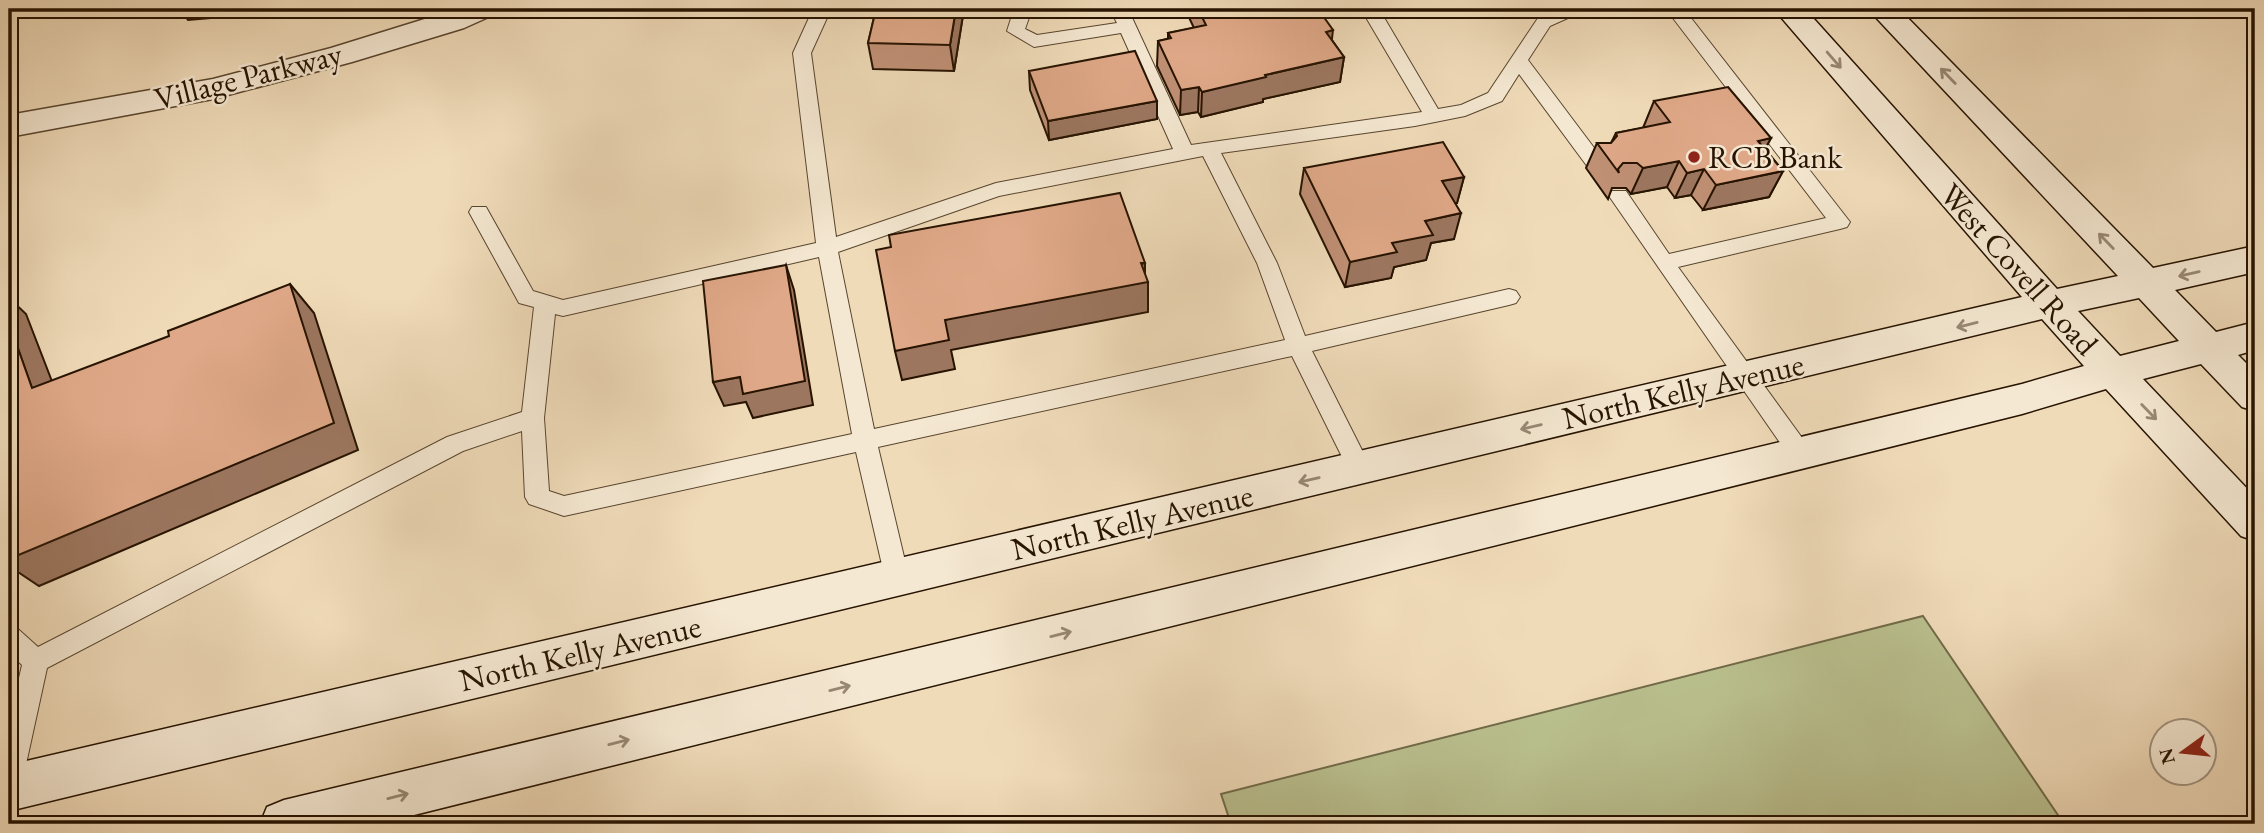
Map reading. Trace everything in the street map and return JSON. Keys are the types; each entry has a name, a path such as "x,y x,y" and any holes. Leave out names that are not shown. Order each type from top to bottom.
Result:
{"street":[{"name":"Village Parkway","path":"9,126 213,89 454,21 483,9"},
{"name":"West Covell Road","path":"1789,9 2111,373 2255,524"},
{"path":"1883,9 2255,396"},
{"name":"North Kelly Avenue","path":"9,788 2049,304 2255,259"},
{"path":"284,824 2022,399 2255,336"}],"lane":[{"path":"822,9 802,53 827,248 865,440 897,578"},
{"path":"1023,9 1016,31 1034,41 1127,27"},
{"path":"1119,9 1185,153"},
{"path":"1370,9 1433,116"},
{"path":"479,212 526,297 563,308 827,248 996,190 1209,148 1465,110 1495,97 1544,22 1573,9"},
{"path":"1664,263 1840,222 1675,9"},
{"path":"1519,61 1594,161"},
{"path":"1209,148 1267,263 1297,346 1359,468"},
{"path":"1619,196 1743,377 1800,453"},
{"path":"545,302 533,418 537,497 564,506 1509,297"},
{"path":"9,778 36,661 455,444 533,418"},
{"path":"9,638 36,661"}],"green space":[{"path":"1923,616 2064,824 1231,824 1221,794"}],"building":[{"path":"876,9 956,9 950,45 868,43"},
{"path":"1198,9 1318,9 1333,30 1326,32 1344,57 1202,92 1199,87 1181,90 1158,41 1171,38 1168,33 1206,25"},
{"path":"1135,51 1157,101 1048,121 1029,71"},
{"path":"1728,87 1771,138 1758,141 1783,171 1716,185 1704,169 1687,173 1679,161 1643,168 1637,163 1623,163 1618,169 1619,173 1597,143 1611,143 1617,136 1616,133 1670,122 1654,101"},
{"path":"1443,142 1464,177 1442,181 1461,213 1425,221 1433,235 1392,243 1397,252 1350,262 1304,168"},
{"path":"1120,193 1145,263 1141,263 1148,282 945,320 949,340 895,351 876,250 891,247 889,235"},
{"path":"786,265 805,381 743,394 740,377 713,382 703,281"},
{"path":"290,284 334,423 9,559 9,323 32,388 169,336 168,331"}],"place":[{"name":"RCB Bank","path":"1694,157"}]}
